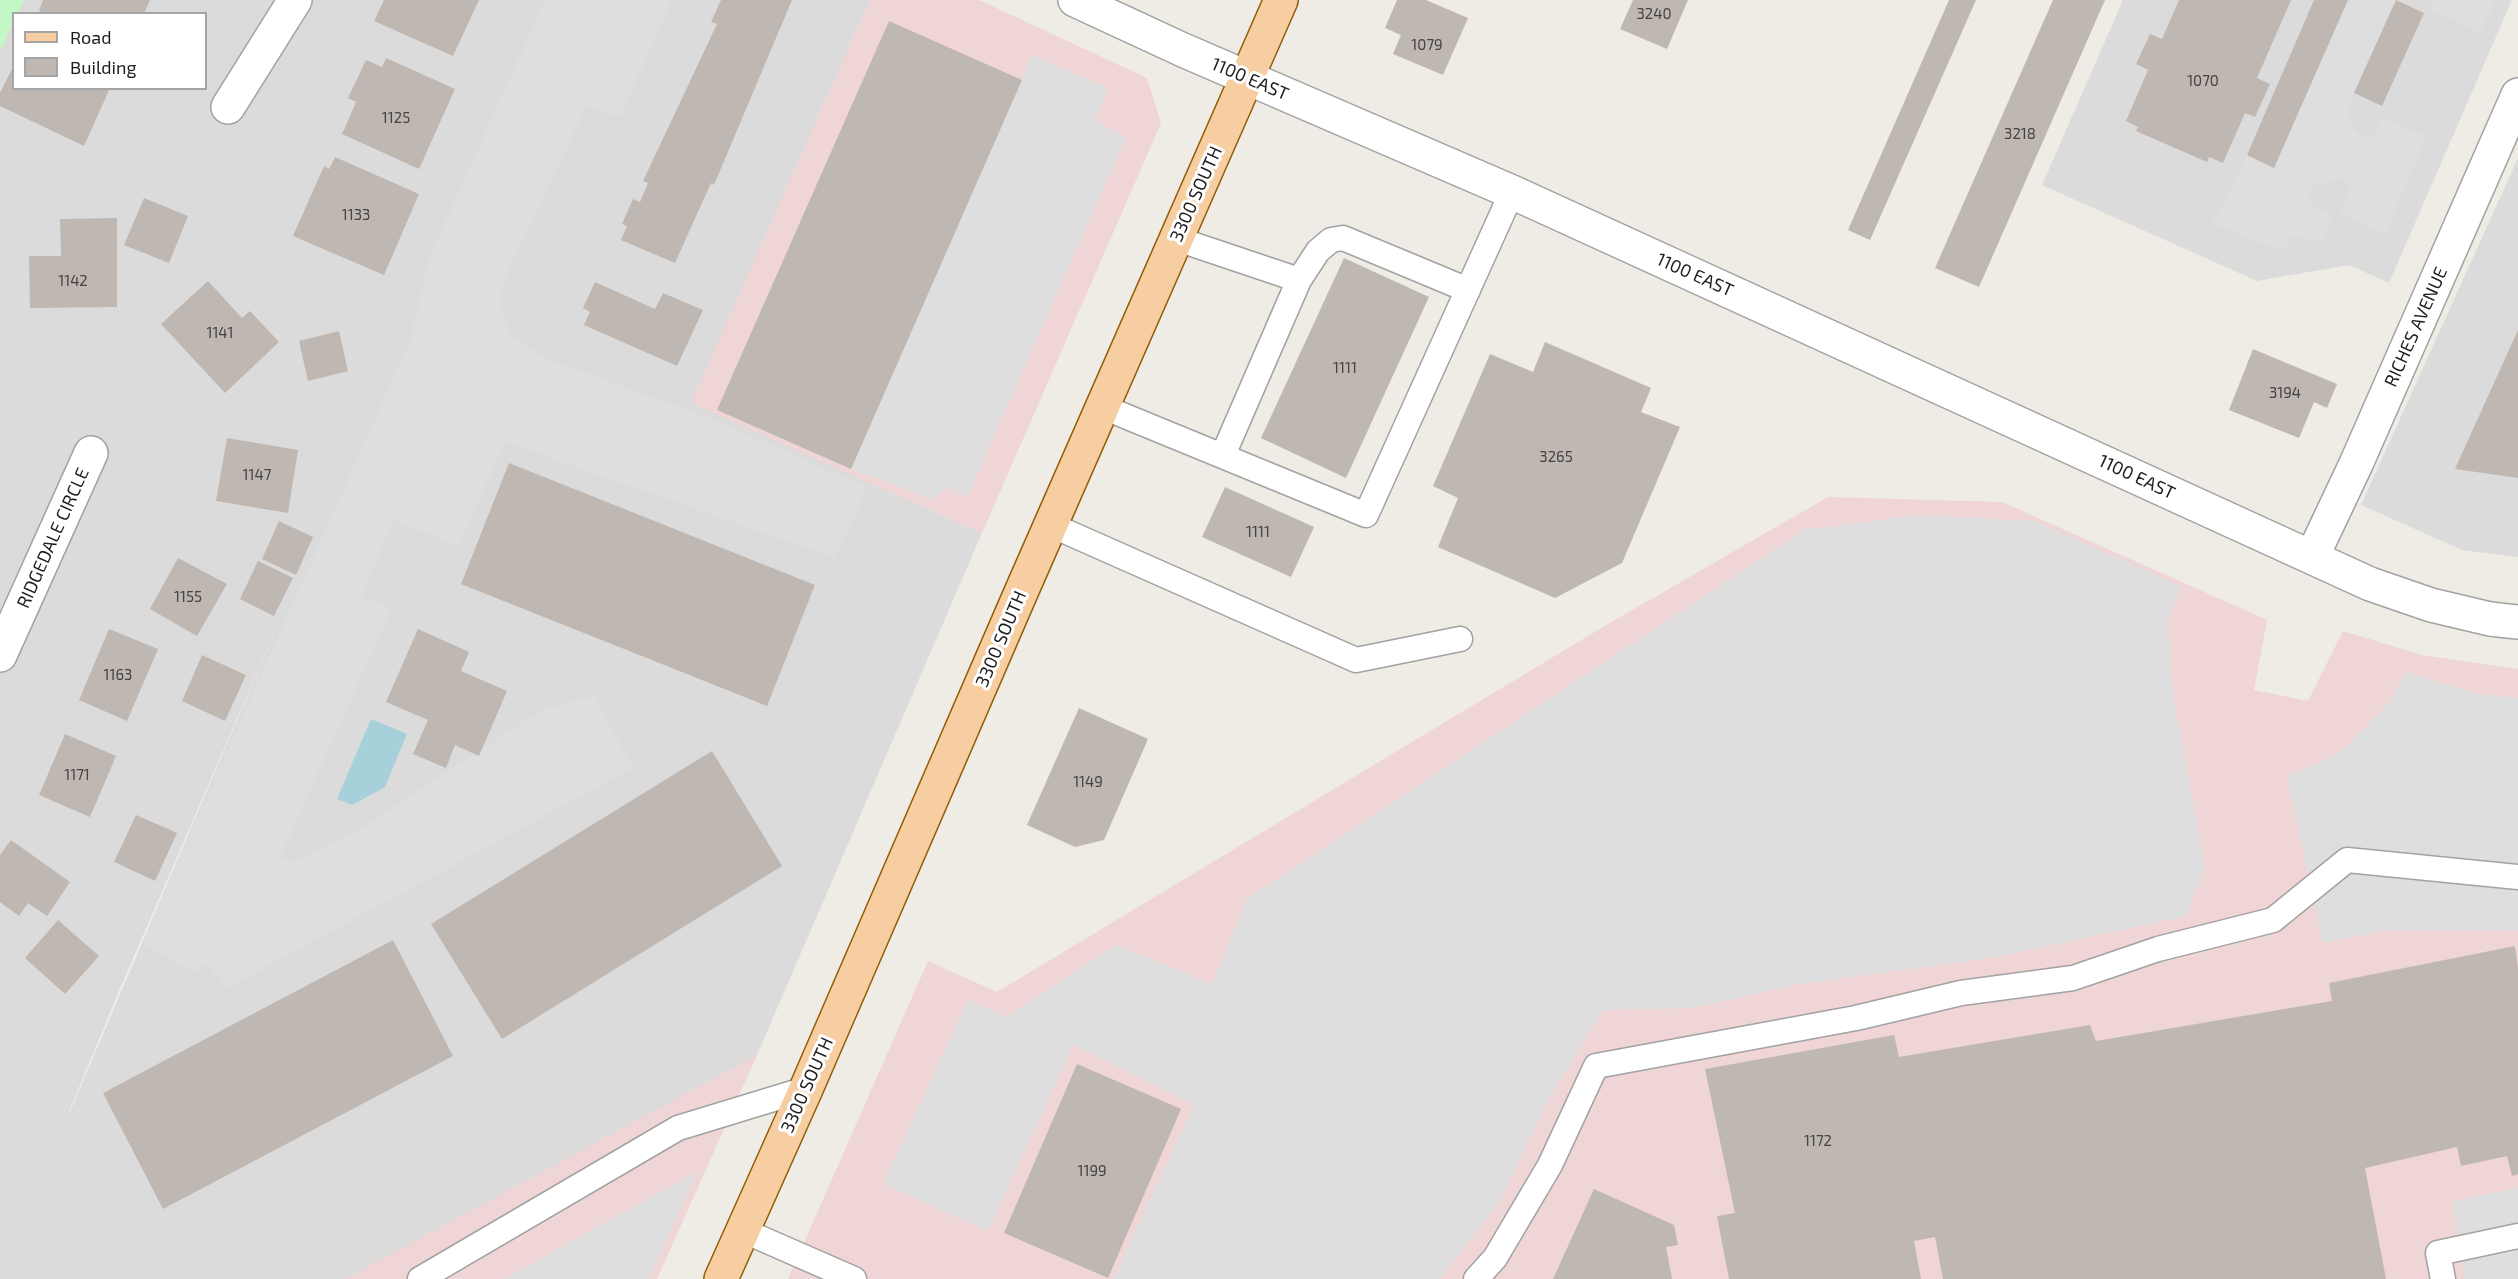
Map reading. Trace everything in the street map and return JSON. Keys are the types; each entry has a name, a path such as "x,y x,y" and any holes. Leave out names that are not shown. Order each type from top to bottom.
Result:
{"main road":[{"name":"3300 SOUTH","path":"721,1279 1281,0"}],"street":[{"path":"228,107 295,0"},
{"name":"1100 EAST","path":"1074,0 1512,192 2370,585 2431,605 2490,619 2518,622"},
{"name":"RICHES AVENUE","path":"2312,557 2356,464 2518,94"},
{"name":"RIDGEDALE CIRCLE","path":"0,655 91,453"}],"lane":[{"path":"1103,407 1366,515 1512,192"},
{"path":"1177,238 1299,280"},
{"path":"1223,455 1299,280 1318,251 1331,240 1343,238 1468,290"},
{"path":"1051,525 1356,660 1460,639"},
{"path":"1476,1279 1494,1258 1550,1165 1596,1066 1833,1022 1961,993 2073,978 2158,949 2273,920 2347,860 2518,877"},
{"path":"420,1279 678,1128 806,1089"},
{"path":"742,1230 854,1279"},
{"path":"2443,1279 2438,1253 2518,1236"}],"shaded area":[{"path":"0,0 870,0 692,403 982,533 757,1055 351,1279 0,1279","holes":["289,599 69,1114 121,986"]},
{"path":"545,0 672,0 620,117 587,105 504,280 500,304 512,336 543,357 712,419 868,487 835,558 505,442 459,546 394,520 361,597 392,608 280,858 295,861 360,829 543,709 595,696 633,768 227,988 206,963 195,973 142,943 412,335 428,260"},
{"path":"870,0 979,0 1147,78 1161,123 982,533 691,403"},
{"path":"2123,0 2512,0 2389,283 2349,265 2257,281 2042,185"},
{"path":"2314,0 2396,0 2424,13 2382,106 2354,94 2347,113 2355,132 2367,139 2373,138 2382,116 2426,137 2385,235 2340,214 2350,189 2348,183 2338,178 2315,186 2309,196 2309,203 2333,215 2322,243 2292,234 2283,252 2212,224 2247,155"},
{"path":"2435,0 2496,0 2480,33 2431,10"},
{"path":"1032,55 1108,88 1095,121 1126,137 967,497 950,488 942,491 936,500 851,469"},
{"path":"2518,158 2518,557 2462,550 2361,505"},
{"path":"1828,497 2002,502 2267,620 2254,690 2308,701 2343,631 2422,655 2518,669 2518,1279 788,1279 928,961 997,992 1603,627"},
{"path":"1918,515 2034,521 2181,586 2168,622 2173,696 2205,867 2186,916 1996,957 1794,985 1693,1008 1603,1010 1547,1102 1500,1201 1440,1279 1113,1279 1194,1105 1073,1045 988,1231 883,1184 968,1000 1006,1017 1116,945 1212,984 1247,899 1804,530"},
{"path":"2406,672 2478,694 2518,698 2518,931 2388,930 2323,943 2287,777 2341,752 2389,703"},
{"path":"757,1055 657,1279 345,1279"},
{"path":"698,1171 648,1279 504,1279"},
{"path":"2518,1188 2518,1279 2465,1279 2452,1201"}],"green space":[{"path":"0,0 24,0 18,12 12,12 12,24 0,52"}],"water":[{"path":"371,719 407,734 385,787 352,805 337,799"}],"building":[{"path":"43,0 150,0 145,12 39,11"},
{"path":"384,0 479,0 453,56 374,21"},
{"path":"721,0 792,0 714,185 711,183 675,263 621,240 627,226 622,224 633,199 640,202 648,183 643,181 717,24 711,22"},
{"path":"1397,0 1426,0 1468,18 1443,75 1393,54 1401,35 1385,28"},
{"path":"1633,0 1688,0 1667,49 1620,29"},
{"path":"1949,0 1976,0 1870,240 1848,230"},
{"path":"2053,0 2105,0 1979,287 1935,268"},
{"path":"2179,0 2291,0 2257,78 2270,84 2255,117 2245,113 2223,163 2209,157 2207,162 2136,131 2138,127 2126,121 2148,70 2136,64 2150,34 2162,39"},
{"path":"2314,0 2348,0 2274,168 2247,155"},
{"path":"2396,0 2424,13 2382,106 2354,93"},
{"path":"889,21 1022,80 851,469 717,410"},
{"path":"386,58 455,89 419,169 342,134 356,102 348,98 366,60 382,67"},
{"path":"12,69 12,90 109,90 84,146 0,106 0,93"},
{"path":"335,157 419,194 384,275 293,236 324,166 329,169"},
{"path":"144,198 188,216 169,263 124,245"},
{"path":"117,218 117,307 30,308 29,256 61,256 60,219"},
{"path":"1344,258 1429,297 1346,478 1261,438"},
{"path":"208,281 242,318 250,311 279,342 225,393 161,324"},
{"path":"595,282 655,309 663,293 703,310 677,366 584,325 590,312 583,308"},
{"path":"2518,330 2518,478 2455,469"},
{"path":"339,331 348,371 308,381 299,341"},
{"path":"1545,342 1651,388 1641,412 1680,427 1622,563 1555,598 1438,547 1458,498 1433,486 1490,354 1533,372"},
{"path":"2253,349 2337,384 2327,408 2314,402 2299,438 2229,410"},
{"path":"227,438 298,450 288,513 216,501"},
{"path":"509,463 815,585 767,706 461,584"},
{"path":"1225,487 1314,527 1291,577 1202,537"},
{"path":"279,521 313,537 296,575 262,559"},
{"path":"178,558 227,584 197,636 150,609"},
{"path":"258,561 293,578 274,616 240,599"},
{"path":"109,629 158,649 127,721 79,700"},
{"path":"418,629 469,652 461,671 507,691 479,756 455,745 446,768 413,754 428,720 386,702"},
{"path":"202,655 246,675 225,721 182,701"},
{"path":"1079,708 1148,739 1104,840 1075,847 1027,825"},
{"path":"65,734 116,756 90,817 39,795"},
{"path":"712,751 782,866 502,1039 431,924"},
{"path":"136,815 177,833 155,881 114,862"},
{"path":"11,840 70,882 47,916 28,903 19,916 0,902 0,855"},
{"path":"58,920 99,956 65,994 25,958"},
{"path":"393,940 453,1056 163,1209 103,1093"},
{"path":"2515,946 2518,968 2518,1174 2512,1176 2507,1156 2461,1166 2457,1147 2365,1168 2386,1279 1943,1279 1935,1237 1914,1241 1921,1279 1729,1279 1717,1216 1735,1213 1705,1069 1894,1035 1899,1057 2090,1025 2096,1041 2332,1001 2329,983"},
{"path":"1077,1064 1181,1109 1108,1278 1004,1233"},
{"path":"1594,1189 1674,1225 1678,1245 1666,1247 1672,1279 1553,1279"}]}
